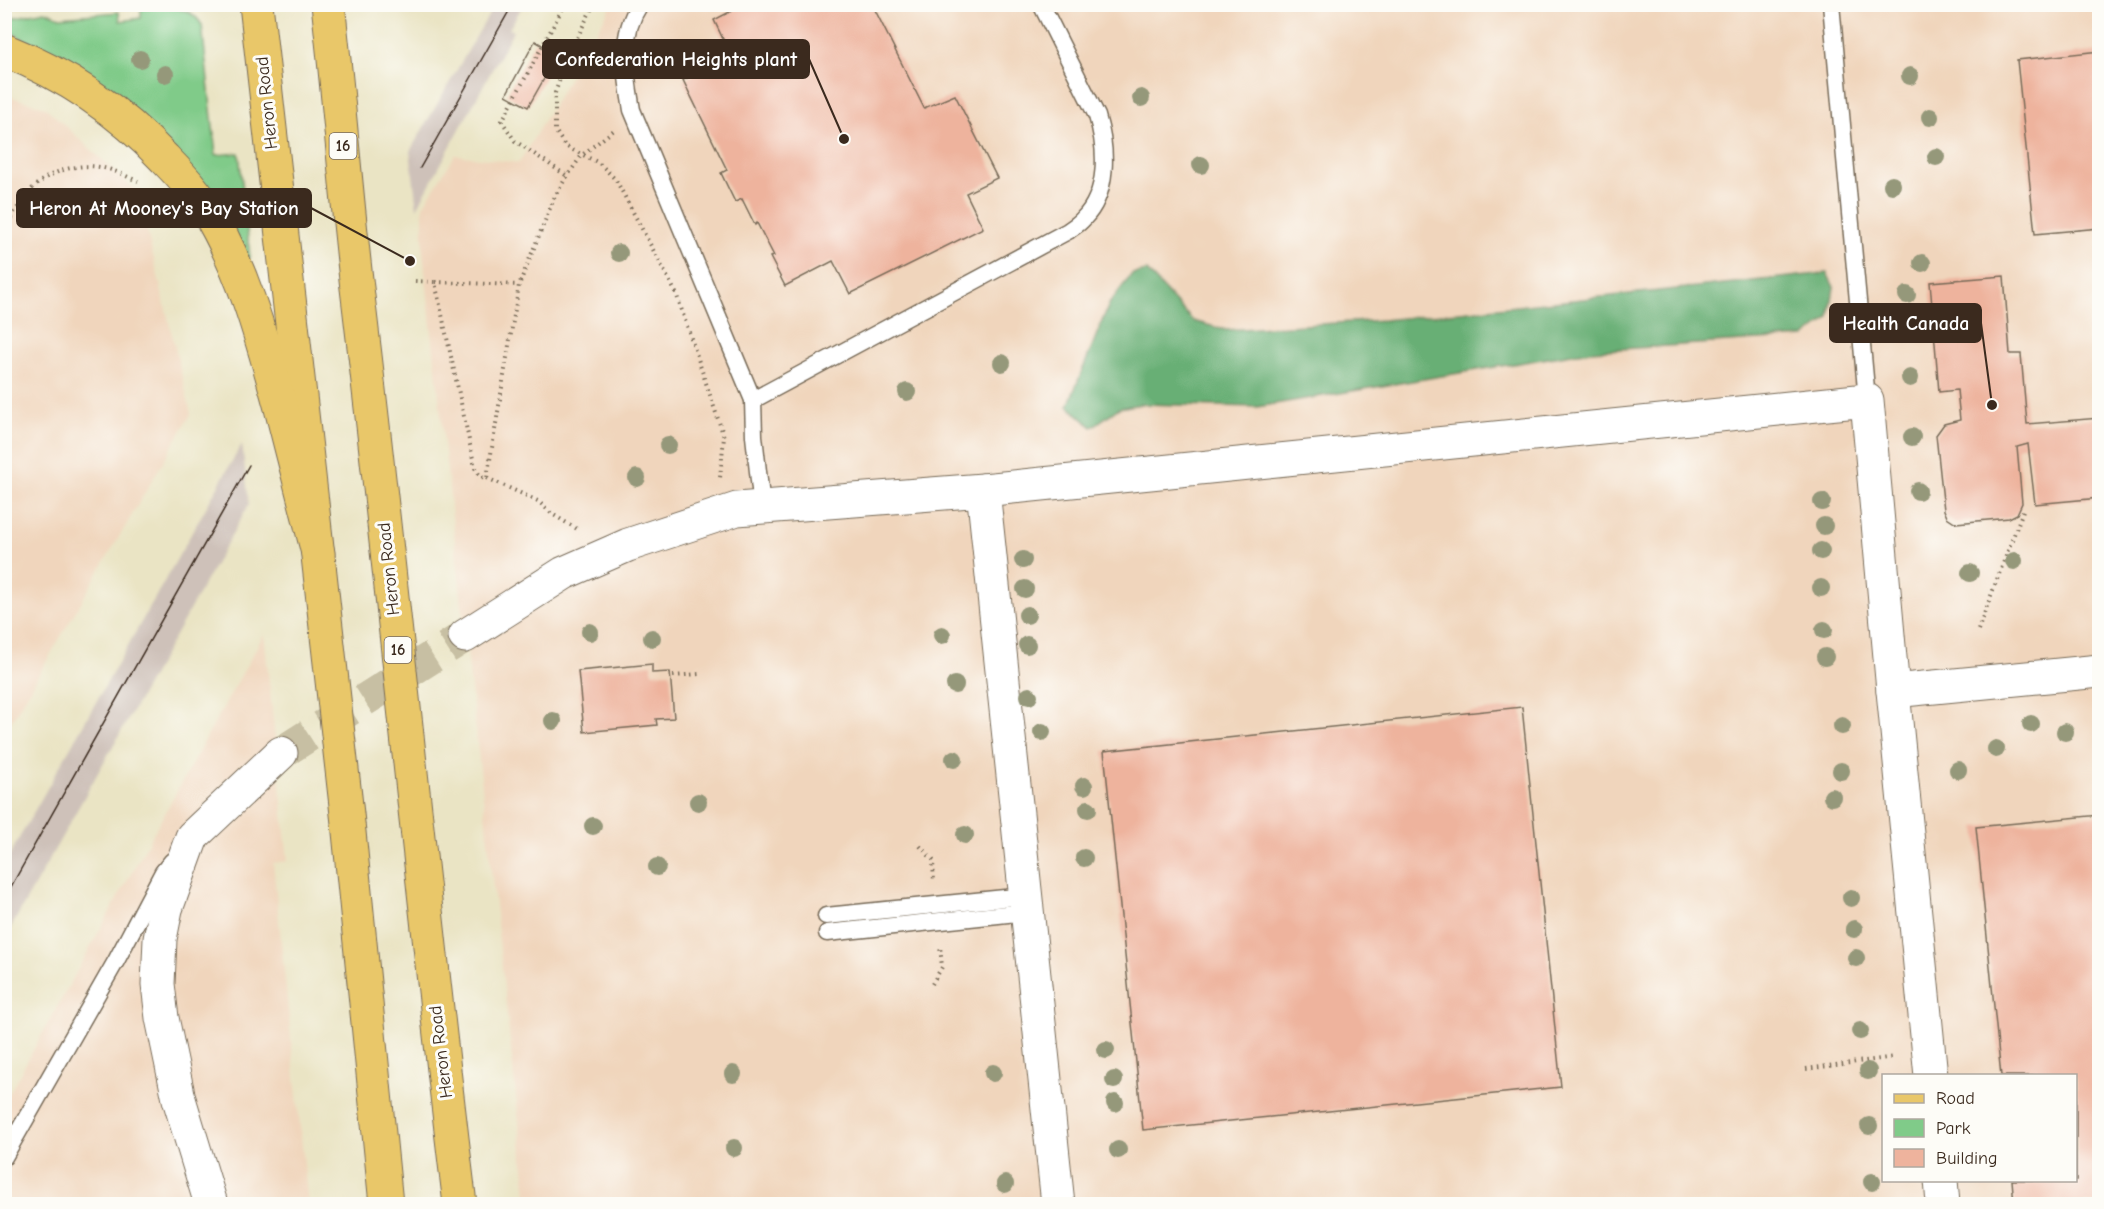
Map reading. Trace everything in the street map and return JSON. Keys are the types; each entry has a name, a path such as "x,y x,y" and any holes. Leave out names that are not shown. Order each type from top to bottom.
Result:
{"main road":[{"name":"Heron Road","path":"256,4 350,832 386,1204"},
{"name":"Heron Road","path":"328,4 357,288 409,740 436,1013 460,1204"},
{"path":"4,50 60,76 92,95 123,118 180,175 205,207 236,265 261,335 318,553"}],"street":[{"path":"465,636 564,573 628,545 737,509 983,490 1867,400 1931,1074"},
{"path":"983,490 1058,1204"},
{"path":"1893,691 2100,671"},
{"path":"211,1204 179,1099 162,1018 158,984 159,939 166,909 192,837 281,753"},
{"path":"1941,1182 1943,1204"}],"lane":[{"path":"640,4 631,18 624,65 634,115 753,400 753,436 762,507"},
{"path":"1831,4 1867,400"},
{"path":"753,400 1068,231 1084,219 1098,197 1103,166 1103,136 1097,116 1043,5"},
{"path":"4,1156 116,961 163,872 192,837"},
{"path":"826,916 1025,904"},
{"path":"827,933 1025,904"}],"path":[{"path":"565,4 502,121 515,141 567,176"},
{"path":"594,4 568,56 555,93 555,130 565,146 606,168 616,180 676,293 724,436 720,479"},
{"path":"487,478 519,285 555,196 582,154 634,115"},
{"path":"4,228 32,189 49,176 66,168 86,166 104,168 143,183"},
{"path":"415,281 519,285"},
{"path":"435,282 475,468 481,477 538,501 552,514 580,530"},
{"path":"1978,630 2024,508"},
{"path":"673,676 699,674"},
{"path":"1806,1069 1901,1057"}],"shaded area":[{"path":"495,4 523,5 509,29 513,31 417,208 410,151"},
{"path":"612,5 2099,5 2099,1204 528,1204 423,252 423,206 455,155 519,163"},
{"path":"5,95 45,107 138,193 191,414 5,732"},
{"path":"242,444 249,504 5,938 5,863"},
{"path":"264,634 288,861 273,863 308,1204 5,1204 5,1101"}],"green space":[{"path":"171,7 189,12 202,25 216,155 239,153 250,258 245,259 61,60 5,29 8,19 45,11 60,17 119,12 120,21 141,18 141,8"},
{"path":"1147,271 1193,321 1226,330 1384,320 1827,273 1834,287 1829,318 1805,337 1590,351 1257,407 1141,404 1119,408 1092,427 1068,406 1109,304 1132,274"}],"building":[{"path":"745,4 872,4 924,108 955,95 997,178 966,193 983,228 850,294 833,261 785,286 770,257 774,256 757,223 755,225 742,199 735,202 721,173 727,170 683,80 731,56 714,20"},
{"path":"535,41 558,54 528,107 506,95"},
{"path":"2100,51 2100,70 2097,70 2100,95 2100,228 2035,234 2017,60"},
{"path":"2004,276 2010,354 2021,354 2027,424 2100,418 2100,498 2035,504 2028,444 2017,447 2022,503 2017,514 2009,518 1956,523 1947,517 1944,510 1936,435 1944,424 1960,420 1957,390 1939,392 1930,282"},
{"path":"652,664 652,673 670,672 674,718 656,719 657,725 584,732 578,671"},
{"path":"1522,707 1561,1087 1143,1130 1104,751"},
{"path":"2100,815 2100,1204 2014,1204 2012,1182 2077,1182 2077,1074 2001,1074 1976,827"}],"tunnel":[{"path":"281,753 465,636"}],"tram line":[{"path":"420,168 513,4"},
{"path":"4,899 249,465"}],"place":[{"name":"Confederation Heights plant","path":"844,139"},
{"name":"Heron At Mooney's Bay Station","path":"410,261"},
{"name":"Health Canada","path":"1992,405"}]}
